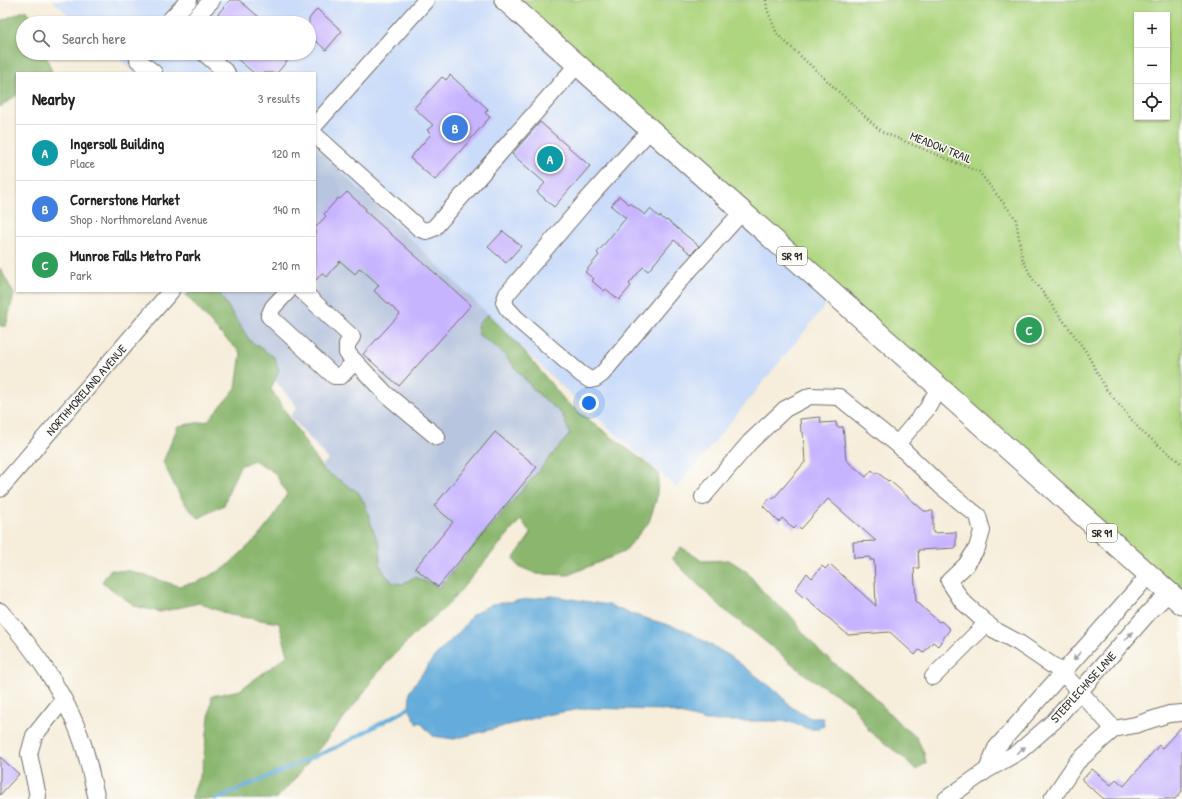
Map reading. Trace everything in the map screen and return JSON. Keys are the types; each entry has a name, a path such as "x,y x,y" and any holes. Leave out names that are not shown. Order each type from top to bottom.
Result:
{"main road":[{"name":"SR 91","path":"505,0 1175,598"}],"street":[{"path":"174,16 189,0"},
{"path":"197,16 212,0"},
{"path":"316,124 426,0"},
{"path":"138,60 153,72"},
{"path":"212,60 226,72"},
{"path":"316,136 420,228 426,231 434,228 578,64"},
{"path":"650,130 591,195 507,294 504,302 516,318 582,374 590,380 596,379 602,374 675,286 742,212"},
{"name":"NORTHMORELAND AVENUE","path":"0,489 170,292"},
{"path":"287,292 273,307 269,316 334,376 341,376 355,361"},
{"path":"303,292 352,337 346,344 347,352 355,361 387,395 437,437"},
{"path":"897,444 927,408 946,393"},
{"path":"703,497 750,442 785,409 810,396 839,397 897,444 942,487 978,516 982,531 977,548 966,566 949,581 962,601 993,629 1019,643 1062,672 1114,729"},
{"name":"STEEPLECHASE LANE","path":"987,770 996,748 1149,575"},
{"name":"STEEPLECHASE LANE","path":"946,799 987,770 1020,751 1054,721 1150,611 1175,598"},
{"path":"0,611 28,644 48,673 63,700 86,753 97,799"},
{"path":"933,677 987,623"},
{"path":"38,798 29,754 34,736 63,700"},
{"path":"1052,799 1078,762 1114,729 1135,725 1169,714 1182,713"}],"path":[{"name":"MEADOW TRAIL","path":"766,0 767,9 777,34 882,132 979,172 1016,219 1022,258 1032,278 1085,350 1106,389 1140,431 1182,464"}],"shaded area":[{"path":"52,0 505,0 835,294 677,488 559,384 316,147 316,72 135,72 121,60 316,60 316,16 70,16"},
{"path":"316,147 488,314 482,320 580,418 570,434 439,588 411,604 360,560 313,476 328,459 290,416 297,407 202,292 316,292"}],"green space":[{"path":"505,0 1182,0 1182,604"},
{"path":"26,10 29,16 16,16 16,60 48,60 52,72 16,72 16,96 0,107 0,21"},
{"path":"0,268 14,294 6,326 0,326"},
{"path":"189,292 219,292 250,341 274,357 279,370 271,389 323,470 358,492 366,506 373,530 380,545 380,565 385,574 393,583 403,584 414,577 439,587 570,434 562,414 535,391 501,351 479,335 477,325 488,314 517,343 567,403 659,474 656,501 649,522 624,552 568,575 537,574 518,566 514,558 531,534 521,519 448,605 418,631 389,660 294,780 276,799 191,799 202,769 212,696 240,690 288,655 279,623 230,615 199,603 160,612 135,606 102,582 110,570 131,571 178,586 198,582 225,568 258,537 274,517 287,494 275,473 254,460 240,466 224,505 199,518 182,500 174,485 163,462 178,426 208,421 236,388 241,353 219,332 186,295"},
{"path":"681,547 702,561 729,560 746,571 765,594 793,618 820,652 863,686 902,726 916,736 924,753 926,763 916,770 904,758 870,732 852,704 807,676 728,613 672,558"}],"water":[{"path":"552,596 609,605 628,613 685,630 730,656 780,694 790,706 799,712 811,718 823,718 824,726 816,729 809,729 787,721 707,721 664,710 587,708 551,714 454,739 433,736 420,722 417,724 409,708 410,691 434,657 463,628 472,615 492,604"}],"building":[{"path":"230,0 239,0 258,16 216,16"},
{"path":"317,9 342,31 326,50 316,41 316,16 311,16"},
{"path":"238,60 288,60 278,72 253,72"},
{"path":"450,75 488,109 485,113 490,117 435,180 410,158 431,134 427,130 433,125 414,108 442,77 446,80"},
{"path":"540,122 590,166 554,207 537,192 545,183 512,154"},
{"path":"347,192 366,209 365,211 471,305 399,386 363,354 400,314 374,291 379,285 360,268 355,274 340,261 327,277 322,273 316,280 316,227 326,216 324,214 338,198 340,199"},
{"path":"619,196 645,215 650,209 659,217 660,216 666,221 667,220 699,246 691,254 674,240 648,271 643,267 629,284 631,286 619,300 606,289 604,291 592,281 594,279 585,272 599,255 597,253 626,218 611,206"},
{"path":"503,231 521,246 506,263 488,247"},
{"path":"820,417 821,423 836,422 837,427 843,427 846,460 866,477 872,470 876,474 877,472 888,481 889,480 924,511 933,511 933,533 956,532 956,548 918,550 919,568 914,568 916,601 939,622 941,621 950,629 938,646 933,642 923,653 919,650 915,655 890,632 848,635 795,590 807,573 812,578 822,566 825,569 830,564 876,606 874,560 870,560 870,557 854,558 853,542 876,541 828,499 801,529 797,525 794,529 782,518 779,522 763,506 771,497 773,499 805,462 803,432 801,432 800,419"},
{"path":"495,432 537,467 438,587 415,568 453,522 434,506"},
{"path":"1182,726 1182,791 1175,799 1104,799 1082,780 1092,769 1111,785 1116,779 1124,786 1159,745 1162,748"},
{"path":"0,757 19,774 0,795"}],"waterway":[{"path":"216,799 339,746 409,708"}],"place":[{"name":"Cornerstone Market","path":"455,128"},
{"name":"Ingersoll Building","path":"550,159"},
{"name":"Munroe Falls Metro Park","path":"1029,330"}]}
